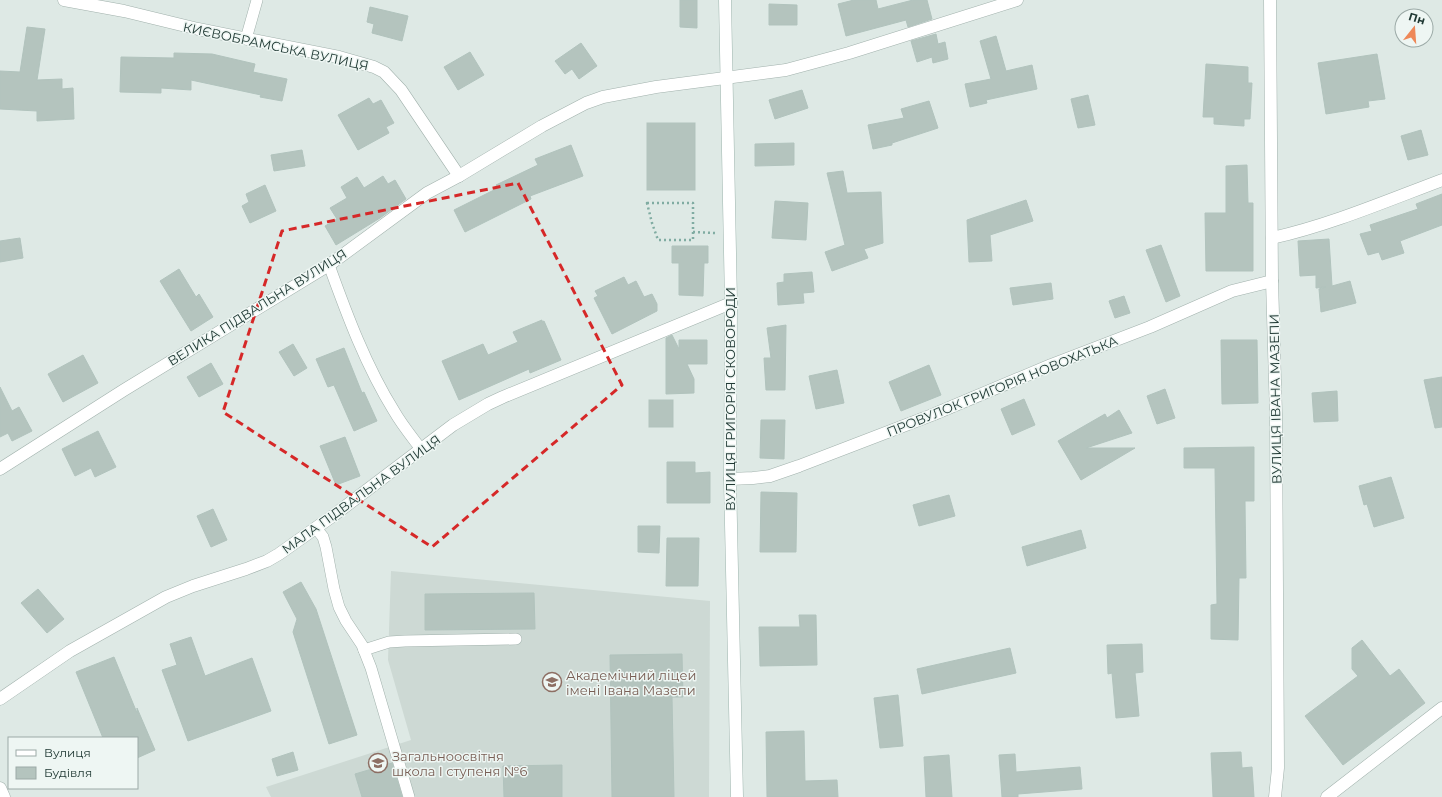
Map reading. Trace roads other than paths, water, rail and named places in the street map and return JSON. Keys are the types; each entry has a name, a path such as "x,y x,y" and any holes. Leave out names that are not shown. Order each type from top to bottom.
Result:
{"street":[{"name":"КИЄВОБРАМСЬКА ВУЛИЦЯ","path":"64,0 124,11 246,39 339,57 384,72 402,90 459,176"},
{"name":"ВУЛИЦЯ ГРИГОРІЯ СКОВОРОДИ","path":"725,0 731,303 730,479 737,797"},
{"name":"ВЕЛИКА ПІДВАЛЬНА ВУЛИЦЯ","path":"0,469 124,390 329,265 428,193 542,126 586,103 602,97 656,86 786,70 1017,0"},
{"name":"ВУЛИЦЯ ІВАНА МАЗЕПИ","path":"1270,0 1272,281 1276,438 1278,768 1275,797"},
{"path":"1272,238 1326,224 1442,180"},
{"name":"ПРОВУЛОК ГРИГОРІЯ НОВОХАТЬКА","path":"730,479 770,476 799,466 1150,327 1232,291 1272,281"},
{"name":"МАЛА ПІДВАЛЬНА ВУЛИЦЯ","path":"0,699 70,651 166,597 193,586 267,561 316,528 453,425 488,404 731,303"},
{"path":"1327,797 1442,708"},
{"path":"0,788 4,797"}],"lane":[{"path":"246,39 257,0"},
{"path":"329,265 358,340 382,391 404,426 421,449"},
{"path":"316,528 323,537 326,547 339,607 364,650 371,668 409,797"},
{"path":"364,650 389,642 405,640 516,639"}],"place":[{"name":"Академічний ліцей імені Івана Мазепи","path":"552,682"},
{"name":"Загальноосвітня школа І ступеня №6","path":"378,763"}]}
